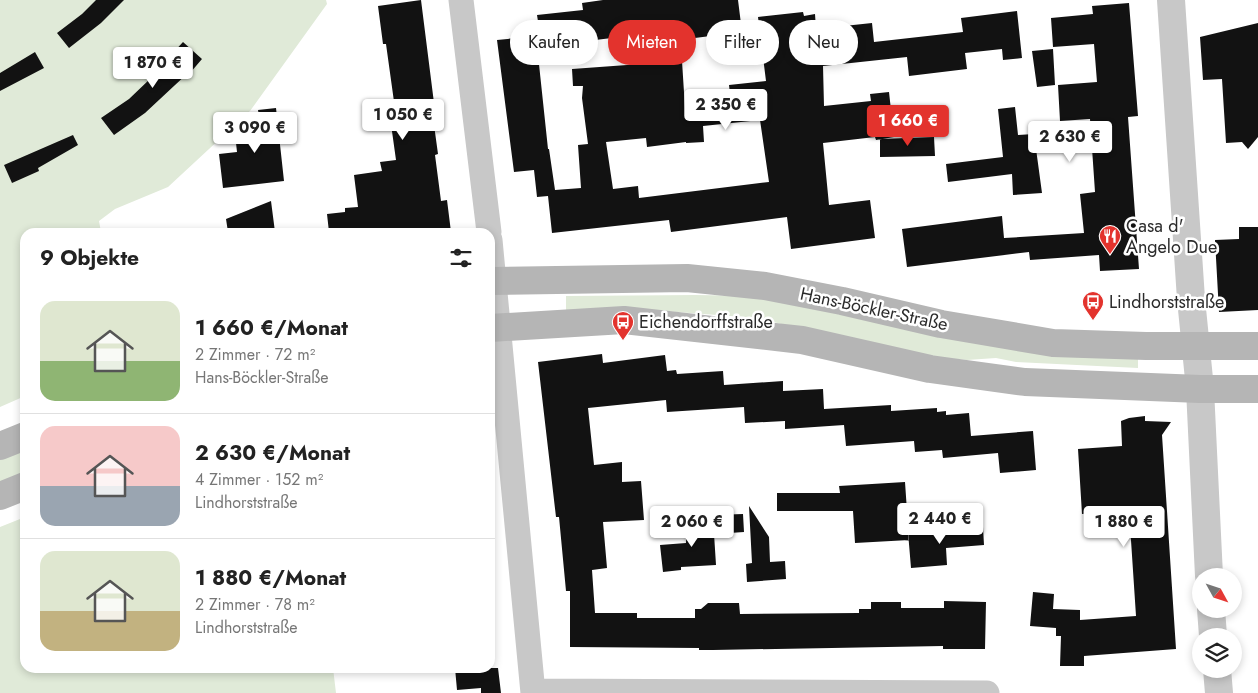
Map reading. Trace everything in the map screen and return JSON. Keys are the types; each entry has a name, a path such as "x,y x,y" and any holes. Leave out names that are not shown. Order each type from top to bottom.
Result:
{"main road":[{"name":"Hans-Böckler-Straße","path":"495,281 687,278 765,286 842,301 941,324 1053,343 1258,346"},
{"path":"495,327 624,320 802,340 930,369 1016,381 1200,389 1258,389"},
{"path":"0,446 20,438"},
{"path":"0,496 20,488"}],"street":[{"path":"461,0 489,228"},
{"path":"1171,0 1195,346 1200,389 1209,568"},
{"path":"495,336 533,692 987,693"},
{"path":"1218,678 1219,693"}],"green space":[{"path":"0,0 326,0 327,4 250,111 168,187 115,209 99,221 100,228 20,228 20,398 0,407"},
{"path":"566,296 758,296 1138,353 1138,368 1016,362 996,358 967,360 944,358 810,331 757,318 650,310 566,311"},
{"path":"20,448 20,477 0,485 0,456"},
{"path":"20,519 20,673 334,673 336,693 0,693 0,527"}],"building":[{"path":"96,0 124,0 101,23 69,48 57,33 82,14"},
{"path":"421,0 434,103 431,103 438,154 435,155 441,201 447,200 450,228 329,228 327,214 345,212 345,208 358,207 354,175 382,171 380,162 396,160 390,117 396,116 386,44 383,44 378,6"},
{"path":"603,0 738,0 740,20 706,20 706,37 696,38 696,20 608,20 608,38 598,40 598,20 538,20 537,15 583,10 582,3"},
{"path":"1129,3 1138,116 1128,117 1139,269 1100,271 1099,255 1030,260 1029,252 907,267 902,229 1002,216 1004,238 1084,233 1080,194 1095,192 1090,119 1060,121 1058,85 1097,82 1094,44 1053,47 1051,18 1093,14 1092,6"},
{"path":"1017,11 1022,58 1003,60 1002,49 965,53 967,69 909,76 907,57 858,62 858,24 872,23 874,42 963,32 961,18"},
{"path":"803,12 804,16 815,14 815,20 789,20 789,65 832,65 823,66 824,106 871,101 870,94 889,92 894,137 876,140 875,137 823,143 829,205 870,200 875,238 791,249 787,217 671,232 669,220 552,233 548,196 537,197 534,170 514,172 497,40 510,39 510,65 539,65 548,149 555,190 581,188 578,145 588,144 582,98 583,86 573,86 572,69 627,65 682,65 685,108 731,103 729,85 766,81 764,65 779,65 779,20 758,20 758,17","holes":["760,120 769,182 639,198 638,186 613,189 606,142 646,138 647,147 686,142 704,142 703,126"]},
{"path":"1258,23 1258,137 1248,149 1242,142 1226,143 1222,79 1203,80 1200,37"},
{"path":"183,42 202,59 190,73 145,113 114,135 101,118 129,99 173,57 171,55"},
{"path":"1053,49 1055,85 1037,87 1032,51"},
{"path":"35,52 44,68 0,91 0,73"},
{"path":"1015,107 1018,135 1034,134 1042,193 1013,195 1012,174 948,182 946,164 1003,157 998,109"},
{"path":"276,108 284,181 223,188 219,154 237,152 235,134 244,132 243,125 251,124 250,117 259,116 258,110"},
{"path":"73,135 78,145 38,168 39,171 12,183 4,165"},
{"path":"934,137 935,156 880,157 880,139"},
{"path":"271,201 274,228 227,228 226,219"},
{"path":"1239,227 1258,227 1258,310 1219,312 1215,240 1239,239"},
{"path":"602,354 603,363 665,355 667,371 676,370 677,374 723,371 724,385 783,381 783,391 823,389 824,409 891,405 891,411 937,408 937,412 946,411 946,415 969,413 971,436 1033,431 1036,470 1000,473 998,453 943,458 942,450 915,452 914,441 846,446 844,425 785,429 785,421 745,423 744,407 667,412 666,400 588,408 594,465 622,462 622,482 641,481 644,520 603,522 607,568 592,570 595,613 637,613 637,618 695,618 695,609 701,609 708,603 739,603 740,614 859,613 859,609 871,609 871,602 901,602 901,608 944,608 944,601 986,602 985,649 943,649 943,646 713,650 699,650 699,648 570,647 570,591 566,591 559,517 556,517 538,362"},
{"path":"1145,416 1145,421 1171,422 1162,435 1176,649 1084,656 1084,666 1060,666 1061,636 1056,636 1056,628 1030,626 1033,592 1054,594 1053,609 1080,610 1080,620 1136,616 1129,510 1082,514 1078,449 1122,446 1121,421"},
{"path":"905,482 909,540 855,543 853,511 777,511 777,493 840,493 839,486"},
{"path":"749,506 769,537 770,562 785,561 786,579 747,582 746,564 752,563"},
{"path":"743,514 744,532 715,534 714,515"},
{"path":"713,518 716,565 681,567 681,570 663,572 660,545 686,543 687,520"},
{"path":"983,527 984,545 946,548 947,565 911,568 908,532"},
{"path":"495,668 498,668 501,693 481,693 481,688 457,690 455,673 495,673"}],"place":[{"name":"Casa d' Angelo Due","path":"1110,255"},
{"name":"Lindhorststraße","path":"1093,321"},
{"name":"Eichendorffstraße","path":"623,341"}]}
